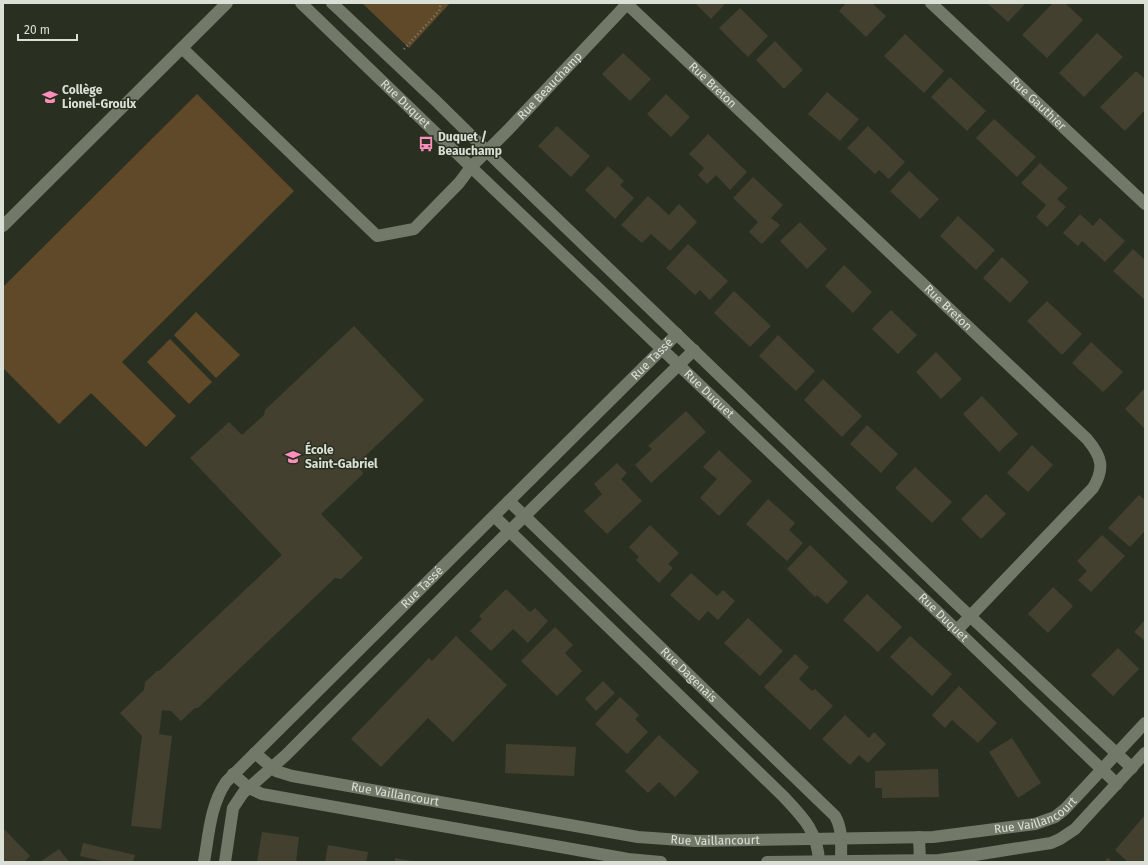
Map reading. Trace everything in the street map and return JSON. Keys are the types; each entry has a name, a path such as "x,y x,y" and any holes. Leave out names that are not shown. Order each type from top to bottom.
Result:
{"street":[{"path":"3,226 227,3"},
{"name":"Rue Duquet","path":"301,3 1117,784"},
{"name":"Rue Duquet","path":"332,3 436,101 487,152 970,616 1132,768"},
{"name":"Rue Beauchamp","path":"182,48 377,236 414,229 460,183 471,167 628,3"},
{"name":"Rue Breton","path":"628,3 1082,434 1098,454 1100,459 1100,473 1093,488 957,630"},
{"name":"Rue Gauthier","path":"931,3 1145,204"},
{"name":"Rue Tassé","path":"204,862 212,811 224,786 233,774 677,334"},
{"name":"Rue Tassé","path":"225,862 233,808 249,788 272,768 524,516 694,350"},
{"name":"Rue Dagenais","path":"509,501 830,811 839,823 842,839 841,862"},
{"name":"Rue Dagenais","path":"494,516 784,797 804,819 815,839 818,846 819,862"},
{"name":"Rue Vaillancourt","path":"255,753 276,771 292,776 638,837 695,841 919,837 953,835 1045,822 1055,817 1065,809 1145,723"},
{"name":"Rue Vaillancourt","path":"767,862 920,861 968,856 1040,845 1060,839 1075,829 1145,753"},
{"name":"Rue Vaillancourt","path":"233,774 255,792 270,796 628,859 661,862"},
{"path":"919,837 920,861"}],"path":[{"path":"404,49 439,11 441,3"}],"shaded area":[{"path":"362,3 450,3 409,48"},
{"path":"197,94 294,191 122,362 176,416 146,447 91,393 59,424 3,368 3,287"},
{"path":"196,312 240,355 216,378 174,335"},
{"path":"170,339 212,382 189,404 147,362"}],"building":[{"path":"695,3 726,3 711,19"},
{"path":"846,3 872,3 886,16 866,37 839,11"},
{"path":"987,3 1026,3 1008,22"},
{"path":"1053,3 1065,3 1083,20 1047,58 1022,35"},
{"path":"740,8 768,36 748,57 719,28"},
{"path":"1097,33 1123,57 1084,97 1059,73"},
{"path":"905,34 944,71 924,93 884,56"},
{"path":"775,41 803,70 784,89 756,60"},
{"path":"623,53 651,79 630,101 602,74"},
{"path":"1136,71 1145,79 1145,110 1125,131 1100,107"},
{"path":"950,77 986,111 967,131 931,97"},
{"path":"827,92 859,119 840,141 808,114"},
{"path":"666,94 690,117 671,137 647,114"},
{"path":"994,119 1036,157 1017,177 976,138"},
{"path":"557,126 590,156 571,177 538,146"},
{"path":"868,126 905,162 889,179 879,170 875,174 847,148"},
{"path":"708,134 747,172 730,190 716,175 707,184 698,175 704,168 689,154"},
{"path":"1040,163 1068,188 1057,199 1066,207 1047,227 1036,217 1046,205 1021,183"},
{"path":"608,166 624,181 620,185 634,198 615,219 585,190"},
{"path":"909,171 939,199 920,219 890,191"},
{"path":"753,177 783,205 771,218 780,225 762,244 749,232 758,222 733,198"},
{"path":"648,196 669,215 679,204 697,222 670,251 651,234 642,243 621,225"},
{"path":"1080,214 1093,226 1100,218 1125,241 1105,262 1082,241 1078,246 1063,233"},
{"path":"958,216 995,250 976,270 940,236"},
{"path":"800,222 827,249 807,269 780,241"},
{"path":"688,244 728,281 710,300 700,290 695,295 666,268"},
{"path":"1133,249 1145,260 1145,300 1113,271"},
{"path":"1002,257 1029,282 1010,303 983,278"},
{"path":"844,265 872,292 853,313 825,286"},
{"path":"734,291 771,326 750,347 714,313"},
{"path":"1047,301 1082,334 1062,355 1027,321"},
{"path":"891,310 917,335 898,354 872,329"},
{"path":"354,326 424,400 356,465 363,472 363,474 321,514 363,558 341,579 335,578 198,708 195,708 181,721 171,711 162,710 159,734 172,736 161,829 131,826 142,736 120,713 144,690 145,682 157,671 159,671 282,555 190,458 229,422 242,435 264,415 265,410"},
{"path":"778,335 815,371 796,391 759,356"},
{"path":"1091,342 1123,372 1103,392 1072,363"},
{"path":"936,352 962,379 941,399 916,372"},
{"path":"823,379 862,416 842,437 804,400"},
{"path":"1145,388 1145,429 1125,409"},
{"path":"982,396 1018,434 999,452 963,414"},
{"path":"686,411 706,432 651,483 635,465 652,449 648,446"},
{"path":"867,425 898,454 881,473 850,444"},
{"path":"1032,445 1053,465 1028,492 1007,473"},
{"path":"719,450 752,481 719,516 700,498 717,479 703,467"},
{"path":"617,463 627,473 621,479 642,501 607,534 584,511 602,494 594,484"},
{"path":"915,467 952,502 932,523 895,488"},
{"path":"986,494 1006,514 981,539 961,519"},
{"path":"1139,495 1145,500 1145,531 1130,547 1108,528"},
{"path":"768,499 795,523 789,530 803,543 787,561 746,524"},
{"path":"650,525 679,553 668,564 673,568 659,583 636,560 639,557 629,547"},
{"path":"1102,535 1125,556 1091,592 1078,580 1087,571 1077,561"},
{"path":"810,545 848,582 827,604 817,595 815,597 787,569"},
{"path":"691,573 717,596 723,590 735,601 718,620 708,611 699,621 670,595"},
{"path":"1053,587 1073,606 1048,633 1028,614"},
{"path":"506,589 530,612 535,608 548,621 528,643 513,629 491,651 470,631 482,619 479,616"},
{"path":"867,594 902,627 878,652 843,620"},
{"path":"748,618 783,651 760,676 724,643"},
{"path":"1145,620 1145,641 1134,632"},
{"path":"555,627 573,645 565,653 582,671 557,696 521,661"},
{"path":"456,636 507,685 453,742 428,718 381,767 351,739 429,658 432,661"},
{"path":"910,636 952,674 932,696 890,657"},
{"path":"1118,648 1139,669 1113,696 1091,675"},
{"path":"795,654 809,667 799,679 812,691 815,689 833,706 810,730 764,687"},
{"path":"603,681 615,693 596,711 585,699"},
{"path":"959,686 997,723 978,743 952,720 945,728 932,715"},
{"path":"620,697 639,715 635,719 648,732 627,754 595,724"},
{"path":"845,715 869,738 874,732 886,744 868,763 859,755 850,765 822,739"},
{"path":"659,735 699,772 675,797 659,782 648,793 625,771"},
{"path":"1012,738 1041,783 1018,798 989,752"},
{"path":"506,744 576,747 574,776 505,773"},
{"path":"938,769 939,797 882,798 882,788 875,788 875,771"},
{"path":"1145,815 1145,862 1128,862 1115,850"},
{"path":"3,828 30,856 24,862 3,862"},
{"path":"262,832 299,837 296,862 257,862"},
{"path":"83,843 135,855 133,862 107,862 80,856"},
{"path":"328,845 368,852 366,862 325,862"},
{"path":"59,849 69,862 40,862"},
{"path":"395,858 411,861 411,862 395,862"},
{"path":"1108,858 1112,862 1104,862"}],"place":[{"name":"Collège Lionel-Groulx","path":"50,97"},
{"name":"Duquet / Beauchamp","path":"426,144"},
{"name":"École Saint-Gabriel","path":"293,457"}]}
